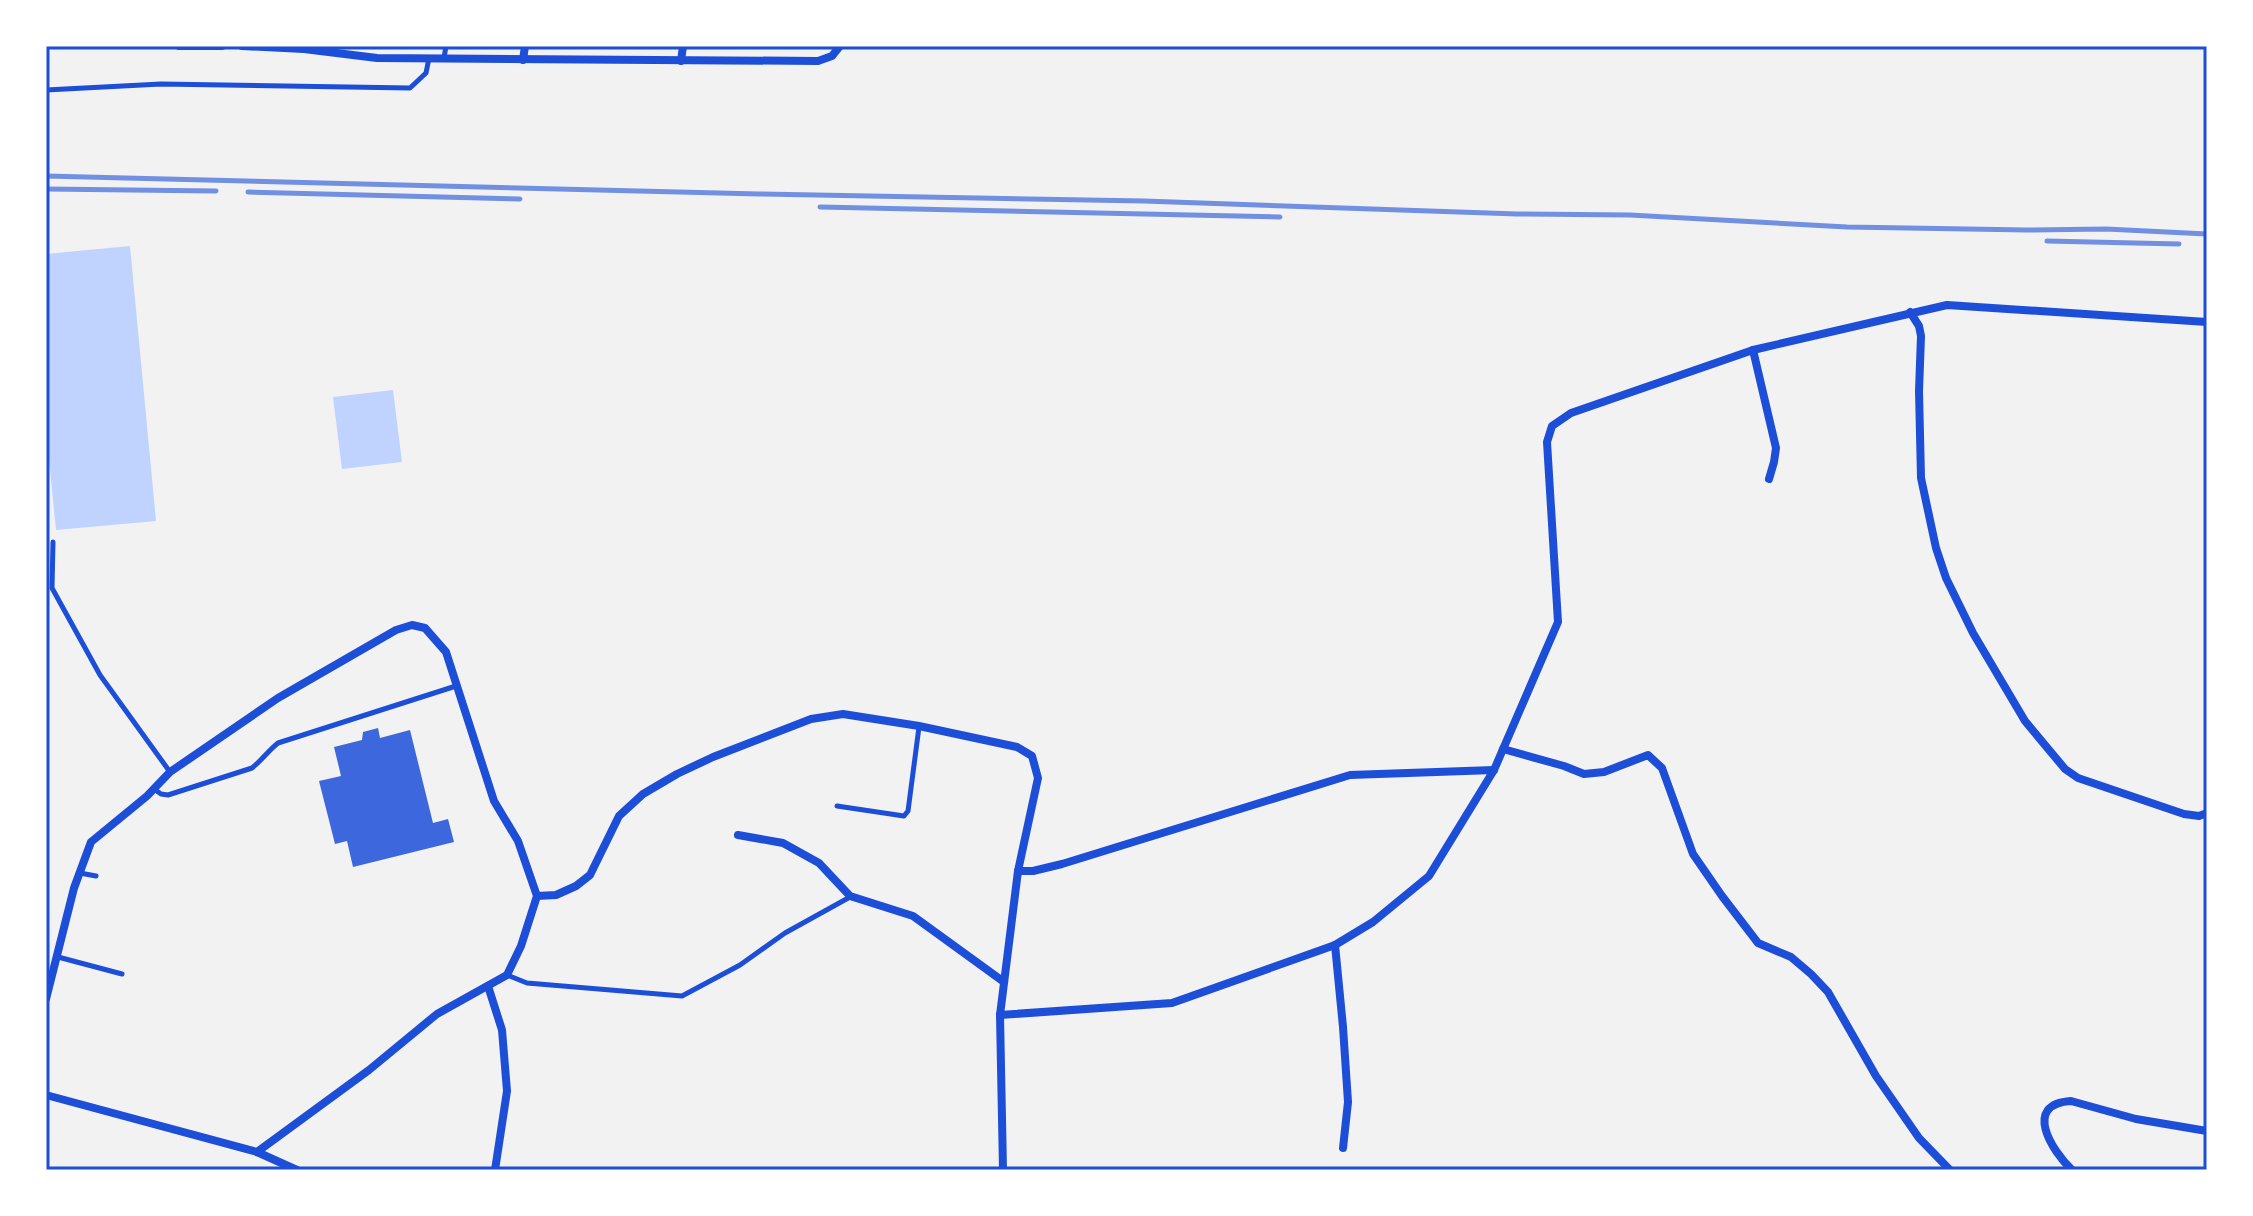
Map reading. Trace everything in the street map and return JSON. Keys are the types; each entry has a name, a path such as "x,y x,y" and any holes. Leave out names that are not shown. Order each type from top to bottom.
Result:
{"street":[{"path":"179,46 222,46"},
{"path":"242,46 304,48 377,58 681,61 818,61 832,56 840,46"},
{"path":"377,58 379,46"},
{"path":"523,60 525,46"},
{"path":"681,61 683,46"},
{"path":"1000,1015 1172,1003 1335,945 1373,922 1429,876 1494,770 1558,622 1547,442 1552,426 1571,413 1753,350 1947,305 2207,322"},
{"path":"1910,312 1921,336 1921,478 1936,548 1954,595 2009,697 2065,769 2078,778 2184,814 2199,816 2207,813"},
{"path":"1753,350 1776,448 1769,479"},
{"path":"46,999 79,873 91,842 170,772 278,698 396,630 412,625 425,628 446,652 494,801 518,841 537,896 521,946 507,975 437,1014 369,1070 257,1152"},
{"path":"537,896 556,895 590,875 619,816 643,794 713,757 811,719 843,714 1017,747 1032,756 1038,778 1018,871 1000,1015 1003,1170"},
{"path":"1503,749 1584,774 1604,772 1648,755 1662,768 1693,854 1722,896 1758,943 1791,957 1828,992 1876,1076 1919,1138 1950,1170"},
{"path":"1018,871 1062,864 1350,775 1494,770"},
{"path":"738,835 783,843 819,863 850,896 913,916 1004,982"},
{"path":"1335,945 1348,1102 1343,1148"},
{"path":"488,986 502,1030 507,1091 495,1170"},
{"path":"46,1095 257,1152 297,1170"},
{"path":"2072,1170 2053,1149 2044,1121 2051,1107 2062,1102 2071,1101 2136,1119 2207,1131"}],"lane":[{"path":"444,59 446,46"},
{"path":"46,90 161,84 410,88 426,73 429,58"},
{"path":"53,542 52,588 100,675 170,772"},
{"path":"154,789 168,795 252,768 278,743 457,686"},
{"path":"837,806 904,816 908,811 919,726"},
{"path":"79,873 96,876"},
{"path":"507,975 527,983 682,996 740,965 785,933 850,896"},
{"path":"57,957 122,974"}],"water":[{"path":"130,246 156,521 56,530 46,429 46,254"},
{"path":"393,390 402,462 342,469 333,397"}],"building":[{"path":"378,728 380,738 410,730 433,823 448,819 454,842 353,867 347,841 335,844 319,781 341,776 334,747 362,740 363,732"}],"railway":[{"path":"46,176 1144,201 1630,215 1847,227 2106,229 2207,234"},
{"path":"46,189 216,191"},
{"path":"248,192 520,199"},
{"path":"820,207 1280,217"},
{"path":"2047,241 2179,244"}]}
